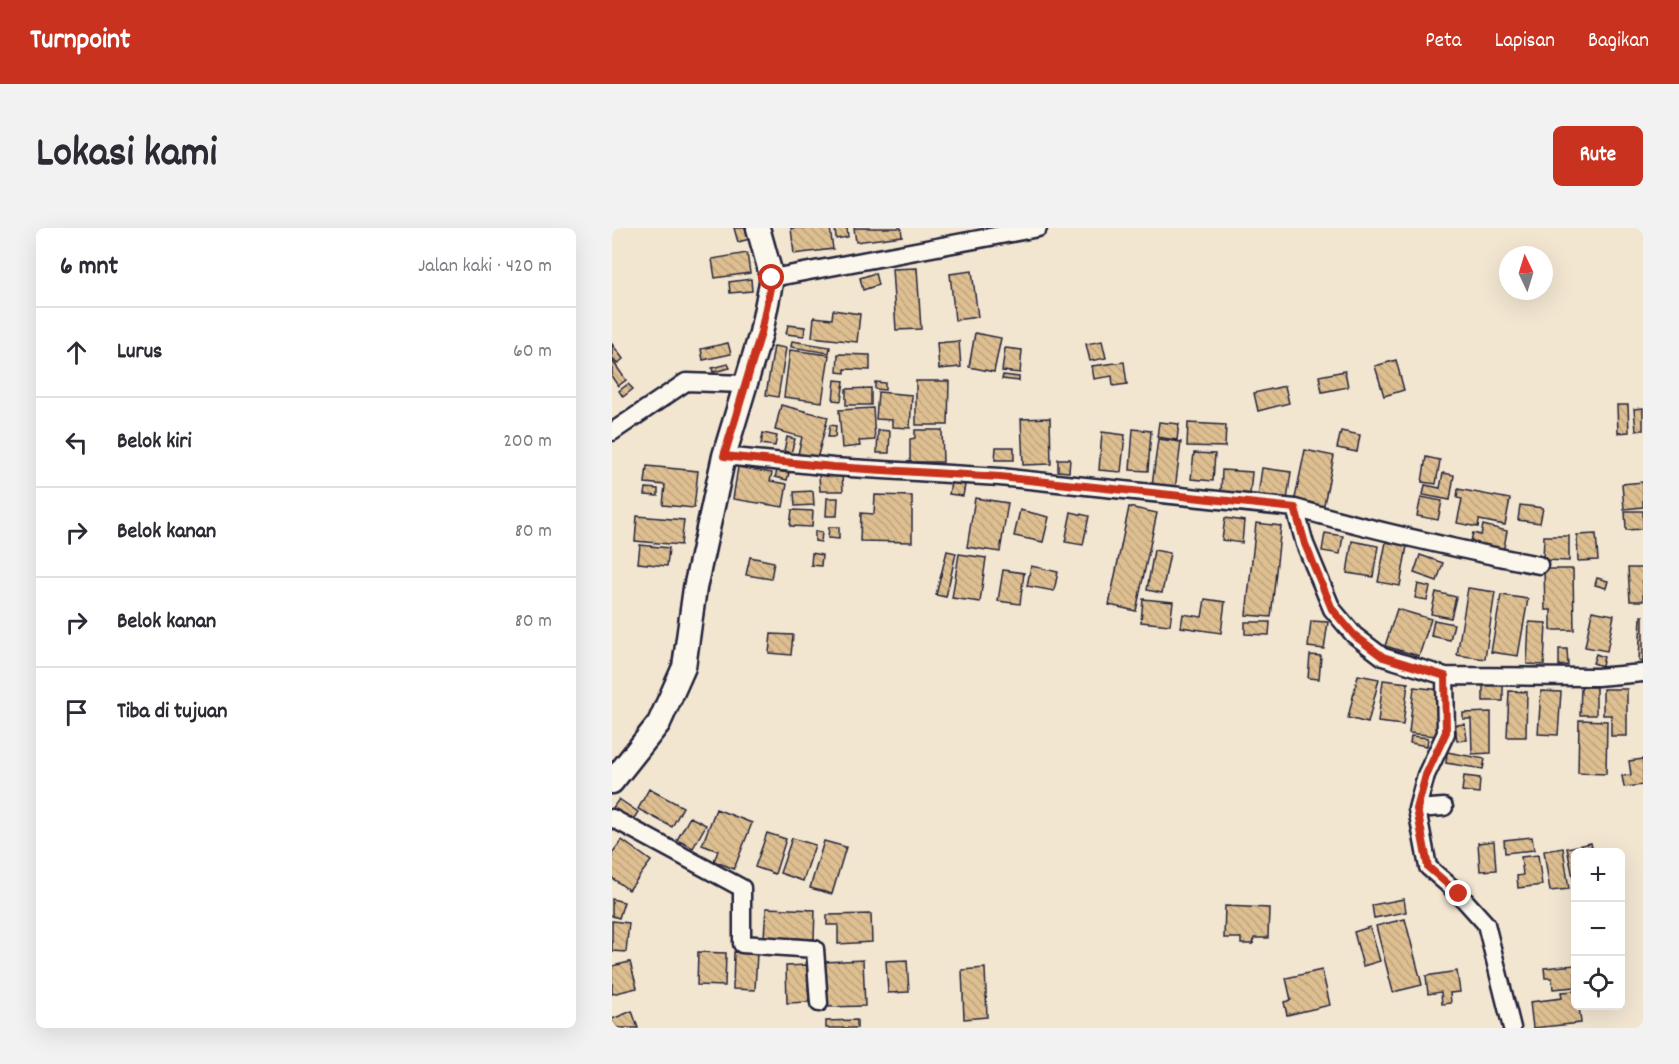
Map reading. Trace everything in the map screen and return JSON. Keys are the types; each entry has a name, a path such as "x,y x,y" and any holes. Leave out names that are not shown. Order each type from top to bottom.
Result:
{"street":[{"path":"612,782 659,723 684,667 695,588 724,456 761,333 772,278 758,228"},
{"path":"772,278 1038,228"},
{"path":"612,432 686,382 744,384"},
{"path":"724,456 833,467 1000,477 1295,508 1410,539 1539,565"},
{"path":"1295,508 1305,544 1332,609 1354,635 1383,657 1445,676 1597,677 1643,673"},
{"path":"1445,676 1446,732 1426,775 1417,809 1428,867 1459,894 1486,924 1512,1028"},
{"path":"1417,809 1444,807"},
{"path":"612,818 742,888 742,944 815,949 819,1003"}],"building":[{"path":"734,228 747,228 750,239 738,242"},
{"path":"791,228 830,228 833,249 794,254"},
{"path":"835,228 847,228 848,237 836,239"},
{"path":"854,228 901,228 902,236 856,242"},
{"path":"747,253 750,273 715,278 712,259"},
{"path":"917,268 921,329 896,330 892,269"},
{"path":"972,271 978,317 955,320 950,274"},
{"path":"875,273 878,285 863,290 860,278"},
{"path":"751,279 752,291 730,293 729,282"},
{"path":"833,310 860,314 857,342 812,337 814,317 832,319"},
{"path":"788,325 805,327 804,336 786,334"},
{"path":"975,333 1001,338 994,372 969,367"},
{"path":"792,341 830,347 829,353 791,347"},
{"path":"959,341 961,367 939,369 937,343"},
{"path":"1102,341 1106,358 1090,361 1086,344"},
{"path":"728,343 731,354 703,360 701,349"},
{"path":"612,344 623,359 617,364 612,357"},
{"path":"774,346 786,348 778,397 766,395"},
{"path":"1005,348 1022,350 1020,373 1002,371"},
{"path":"790,350 829,355 822,402 784,397"},
{"path":"838,354 870,355 870,370 845,369 845,373 837,372"},
{"path":"612,360 626,380 618,386 612,377"},
{"path":"1396,360 1404,390 1384,396 1375,366"},
{"path":"1124,362 1127,384 1113,386 1112,376 1094,379 1092,366"},
{"path":"728,364 730,368 713,372 712,368"},
{"path":"1345,371 1348,387 1322,392 1319,376"},
{"path":"1003,375 1019,377 1019,381 1002,379"},
{"path":"835,380 844,381 841,401 833,400"},
{"path":"916,381 949,381 948,425 916,425"},
{"path":"875,382 885,383 885,390 875,389"},
{"path":"628,384 633,389 623,397 619,391"},
{"path":"1285,386 1289,403 1258,411 1254,393"},
{"path":"871,388 871,405 846,405 846,389"},
{"path":"878,392 912,395 910,428 892,427 892,420 876,419"},
{"path":"781,405 828,417 817,459 798,454 802,437 775,430"},
{"path":"1617,405 1628,405 1629,432 1618,433"},
{"path":"873,408 875,440 859,441 860,446 842,448 839,410"},
{"path":"1643,408 1643,430 1636,431 1634,409"},
{"path":"1050,418 1051,464 1023,465 1021,419"},
{"path":"1159,422 1179,424 1177,440 1157,437"},
{"path":"1188,423 1226,425 1225,447 1187,446"},
{"path":"830,425 836,426 835,437 828,437"},
{"path":"1133,429 1151,431 1148,471 1130,470"},
{"path":"878,430 890,431 889,453 877,453"},
{"path":"915,430 942,430 943,462 910,462 910,439 915,438"},
{"path":"1341,431 1360,435 1357,452 1337,448"},
{"path":"1102,432 1125,435 1121,472 1099,470"},
{"path":"763,433 777,436 775,446 761,444"},
{"path":"787,437 795,439 791,453 784,451"},
{"path":"1158,439 1181,442 1175,490 1152,486"},
{"path":"996,447 1014,447 1014,460 995,460"},
{"path":"1305,450 1334,456 1323,509 1294,503"},
{"path":"1194,453 1215,454 1213,481 1191,479"},
{"path":"1426,457 1440,460 1436,484 1422,482"},
{"path":"1058,459 1070,459 1069,472 1058,471"},
{"path":"647,466 698,471 694,508 663,505 665,485 645,483"},
{"path":"738,467 772,473 770,481 787,484 783,507 733,499"},
{"path":"1262,468 1291,472 1287,500 1258,496"},
{"path":"1222,470 1252,472 1250,494 1221,492"},
{"path":"777,471 789,473 787,480 775,477"},
{"path":"1443,473 1454,475 1450,500 1423,495 1425,485 1440,488"},
{"path":"842,474 843,491 820,491 819,475"},
{"path":"951,482 965,485 963,496 949,494"},
{"path":"1643,482 1643,507 1624,509 1622,484"},
{"path":"646,488 658,489 658,496 645,495"},
{"path":"1458,489 1510,499 1505,525 1479,520 1478,527 1457,523 1462,499 1457,498"},
{"path":"813,491 814,505 795,506 794,492"},
{"path":"875,495 912,496 912,542 860,541 861,513 874,514"},
{"path":"1421,497 1442,501 1438,520 1417,516"},
{"path":"827,498 838,498 837,516 826,516"},
{"path":"975,498 1008,503 1000,552 967,547"},
{"path":"1520,505 1543,508 1540,523 1518,520"},
{"path":"1129,507 1157,513 1136,611 1109,605"},
{"path":"792,510 813,511 812,527 790,526"},
{"path":"1020,510 1049,517 1043,542 1014,536"},
{"path":"1625,511 1643,511 1643,529 1626,530"},
{"path":"1071,512 1089,516 1083,545 1065,542"},
{"path":"637,516 684,520 681,545 635,541"},
{"path":"1225,518 1244,521 1242,543 1222,540"},
{"path":"1256,523 1281,526 1271,617 1246,615"},
{"path":"1483,525 1507,531 1503,553 1470,545 1473,533 1481,535"},
{"path":"829,527 839,527 839,539 828,538"},
{"path":"815,531 822,532 821,542 815,541"},
{"path":"1325,533 1343,536 1340,554 1322,551"},
{"path":"1596,534 1598,560 1578,561 1577,535"},
{"path":"1544,536 1569,536 1569,561 1543,560"},
{"path":"1352,541 1378,546 1373,577 1347,573"},
{"path":"1386,542 1407,546 1400,586 1378,582"},
{"path":"640,545 669,548 667,566 638,563"},
{"path":"1154,550 1170,553 1162,593 1147,590"},
{"path":"947,551 956,553 946,597 936,595"},
{"path":"812,553 822,555 821,566 811,565"},
{"path":"959,554 986,558 980,602 952,598"},
{"path":"1420,555 1443,563 1437,581 1414,573"},
{"path":"750,557 774,562 771,579 746,575"},
{"path":"1031,566 1058,572 1054,591 1027,586"},
{"path":"1628,568 1643,568 1643,601 1630,601"},
{"path":"1544,569 1573,569 1574,630 1551,630 1551,610 1545,610"},
{"path":"1003,570 1024,573 1020,604 998,601"},
{"path":"1597,578 1608,581 1606,588 1595,585"},
{"path":"1418,584 1430,587 1427,600 1415,598"},
{"path":"1468,588 1495,592 1485,659 1457,655"},
{"path":"1436,592 1456,597 1451,618 1431,614"},
{"path":"1501,595 1528,599 1518,656 1491,652"},
{"path":"1143,599 1173,602 1170,625 1141,622"},
{"path":"1205,599 1225,602 1221,633 1181,627 1183,614 1202,617"},
{"path":"1397,609 1431,619 1419,656 1385,646"},
{"path":"1592,611 1614,615 1607,651 1585,647"},
{"path":"1641,616 1643,616 1643,662 1639,661"},
{"path":"1434,620 1454,624 1450,640 1431,636"},
{"path":"1311,621 1328,622 1324,649 1308,647"},
{"path":"1245,622 1270,622 1269,635 1245,634"},
{"path":"1529,622 1546,623 1544,665 1527,664"},
{"path":"771,634 793,635 791,655 769,653"},
{"path":"1559,649 1567,649 1568,665 1559,666"},
{"path":"1596,654 1604,657 1602,666 1593,663"},
{"path":"1310,655 1321,656 1319,679 1308,678"},
{"path":"1358,675 1379,679 1368,723 1348,718"},
{"path":"1383,680 1408,683 1403,725 1378,722"},
{"path":"1483,685 1503,685 1503,701 1483,701"},
{"path":"1414,687 1441,690 1436,736 1409,733"},
{"path":"1581,687 1596,687 1596,715 1580,715"},
{"path":"1603,689 1627,689 1627,736 1611,736 1611,715 1603,715"},
{"path":"1509,691 1527,692 1526,737 1507,737"},
{"path":"1541,691 1561,692 1558,735 1538,734"},
{"path":"1491,712 1491,753 1472,754 1471,719 1463,719 1463,713"},
{"path":"1579,720 1607,721 1606,774 1578,773"},
{"path":"1465,724 1467,740 1457,741 1455,725"},
{"path":"1411,736 1428,738 1427,746 1410,743"},
{"path":"1447,752 1485,759 1483,769 1446,763"},
{"path":"1643,759 1643,785 1624,787 1622,776 1631,775 1629,761"},
{"path":"1464,776 1480,778 1479,793 1462,791"},
{"path":"649,789 683,807 672,827 638,809"},
{"path":"619,799 638,812 631,823 612,809"},
{"path":"716,809 752,823 734,869 714,861 718,851 702,845"},
{"path":"690,817 706,825 693,848 677,840"},
{"path":"767,833 786,839 775,874 755,867"},
{"path":"1532,837 1534,850 1505,853 1504,840"},
{"path":"792,838 815,845 803,881 780,873"},
{"path":"622,840 651,861 629,890 612,878 612,853"},
{"path":"824,841 846,847 832,894 810,888"},
{"path":"1494,841 1496,870 1480,871 1478,843"},
{"path":"1591,843 1592,848 1571,848 1571,868 1567,848"},
{"path":"1563,848 1569,889 1550,891 1544,851"},
{"path":"1538,855 1542,885 1518,888 1517,876 1523,875 1521,857"},
{"path":"612,899 624,902 619,918 612,916"},
{"path":"1404,899 1406,912 1374,918 1372,905"},
{"path":"1225,906 1269,908 1268,938 1254,938 1253,944 1241,944 1241,938 1224,938"},
{"path":"766,908 815,910 814,939 764,937"},
{"path":"871,914 872,942 838,944 838,925 827,925 827,915"},
{"path":"1405,919 1422,985 1393,992 1376,926"},
{"path":"612,921 629,923 626,952 612,951"},
{"path":"1370,927 1380,961 1363,966 1354,932"},
{"path":"698,952 726,953 725,986 697,985"},
{"path":"734,952 757,953 755,990 733,989"},
{"path":"863,960 865,1006 826,1007 824,962"},
{"path":"907,960 909,992 888,993 886,961"},
{"path":"630,962 637,988 612,994 612,966"},
{"path":"807,965 809,1002 787,1003 786,966"},
{"path":"1571,965 1571,987 1553,989 1552,978 1545,978 1544,968"},
{"path":"985,968 987,1017 964,1019 962,970"},
{"path":"1322,970 1330,1005 1287,1015 1284,1002 1291,1000 1286,978"},
{"path":"1457,971 1460,992 1450,993 1451,1003 1442,1004 1441,992 1428,994 1426,976"},
{"path":"1571,991 1571,1010 1579,1010 1581,1023 1533,1028 1530,1002 1562,998 1561,992"},
{"path":"632,1011 638,1028 612,1028 612,1019"},
{"path":"857,1020 857,1028 826,1028 826,1021"}],"route":[{"path":"772,278 761,333 724,456 833,467 1000,477 1295,508 1305,544 1332,609 1354,635 1383,657 1445,676 1446,732 1426,775 1417,809 1428,867 1459,894"}]}
